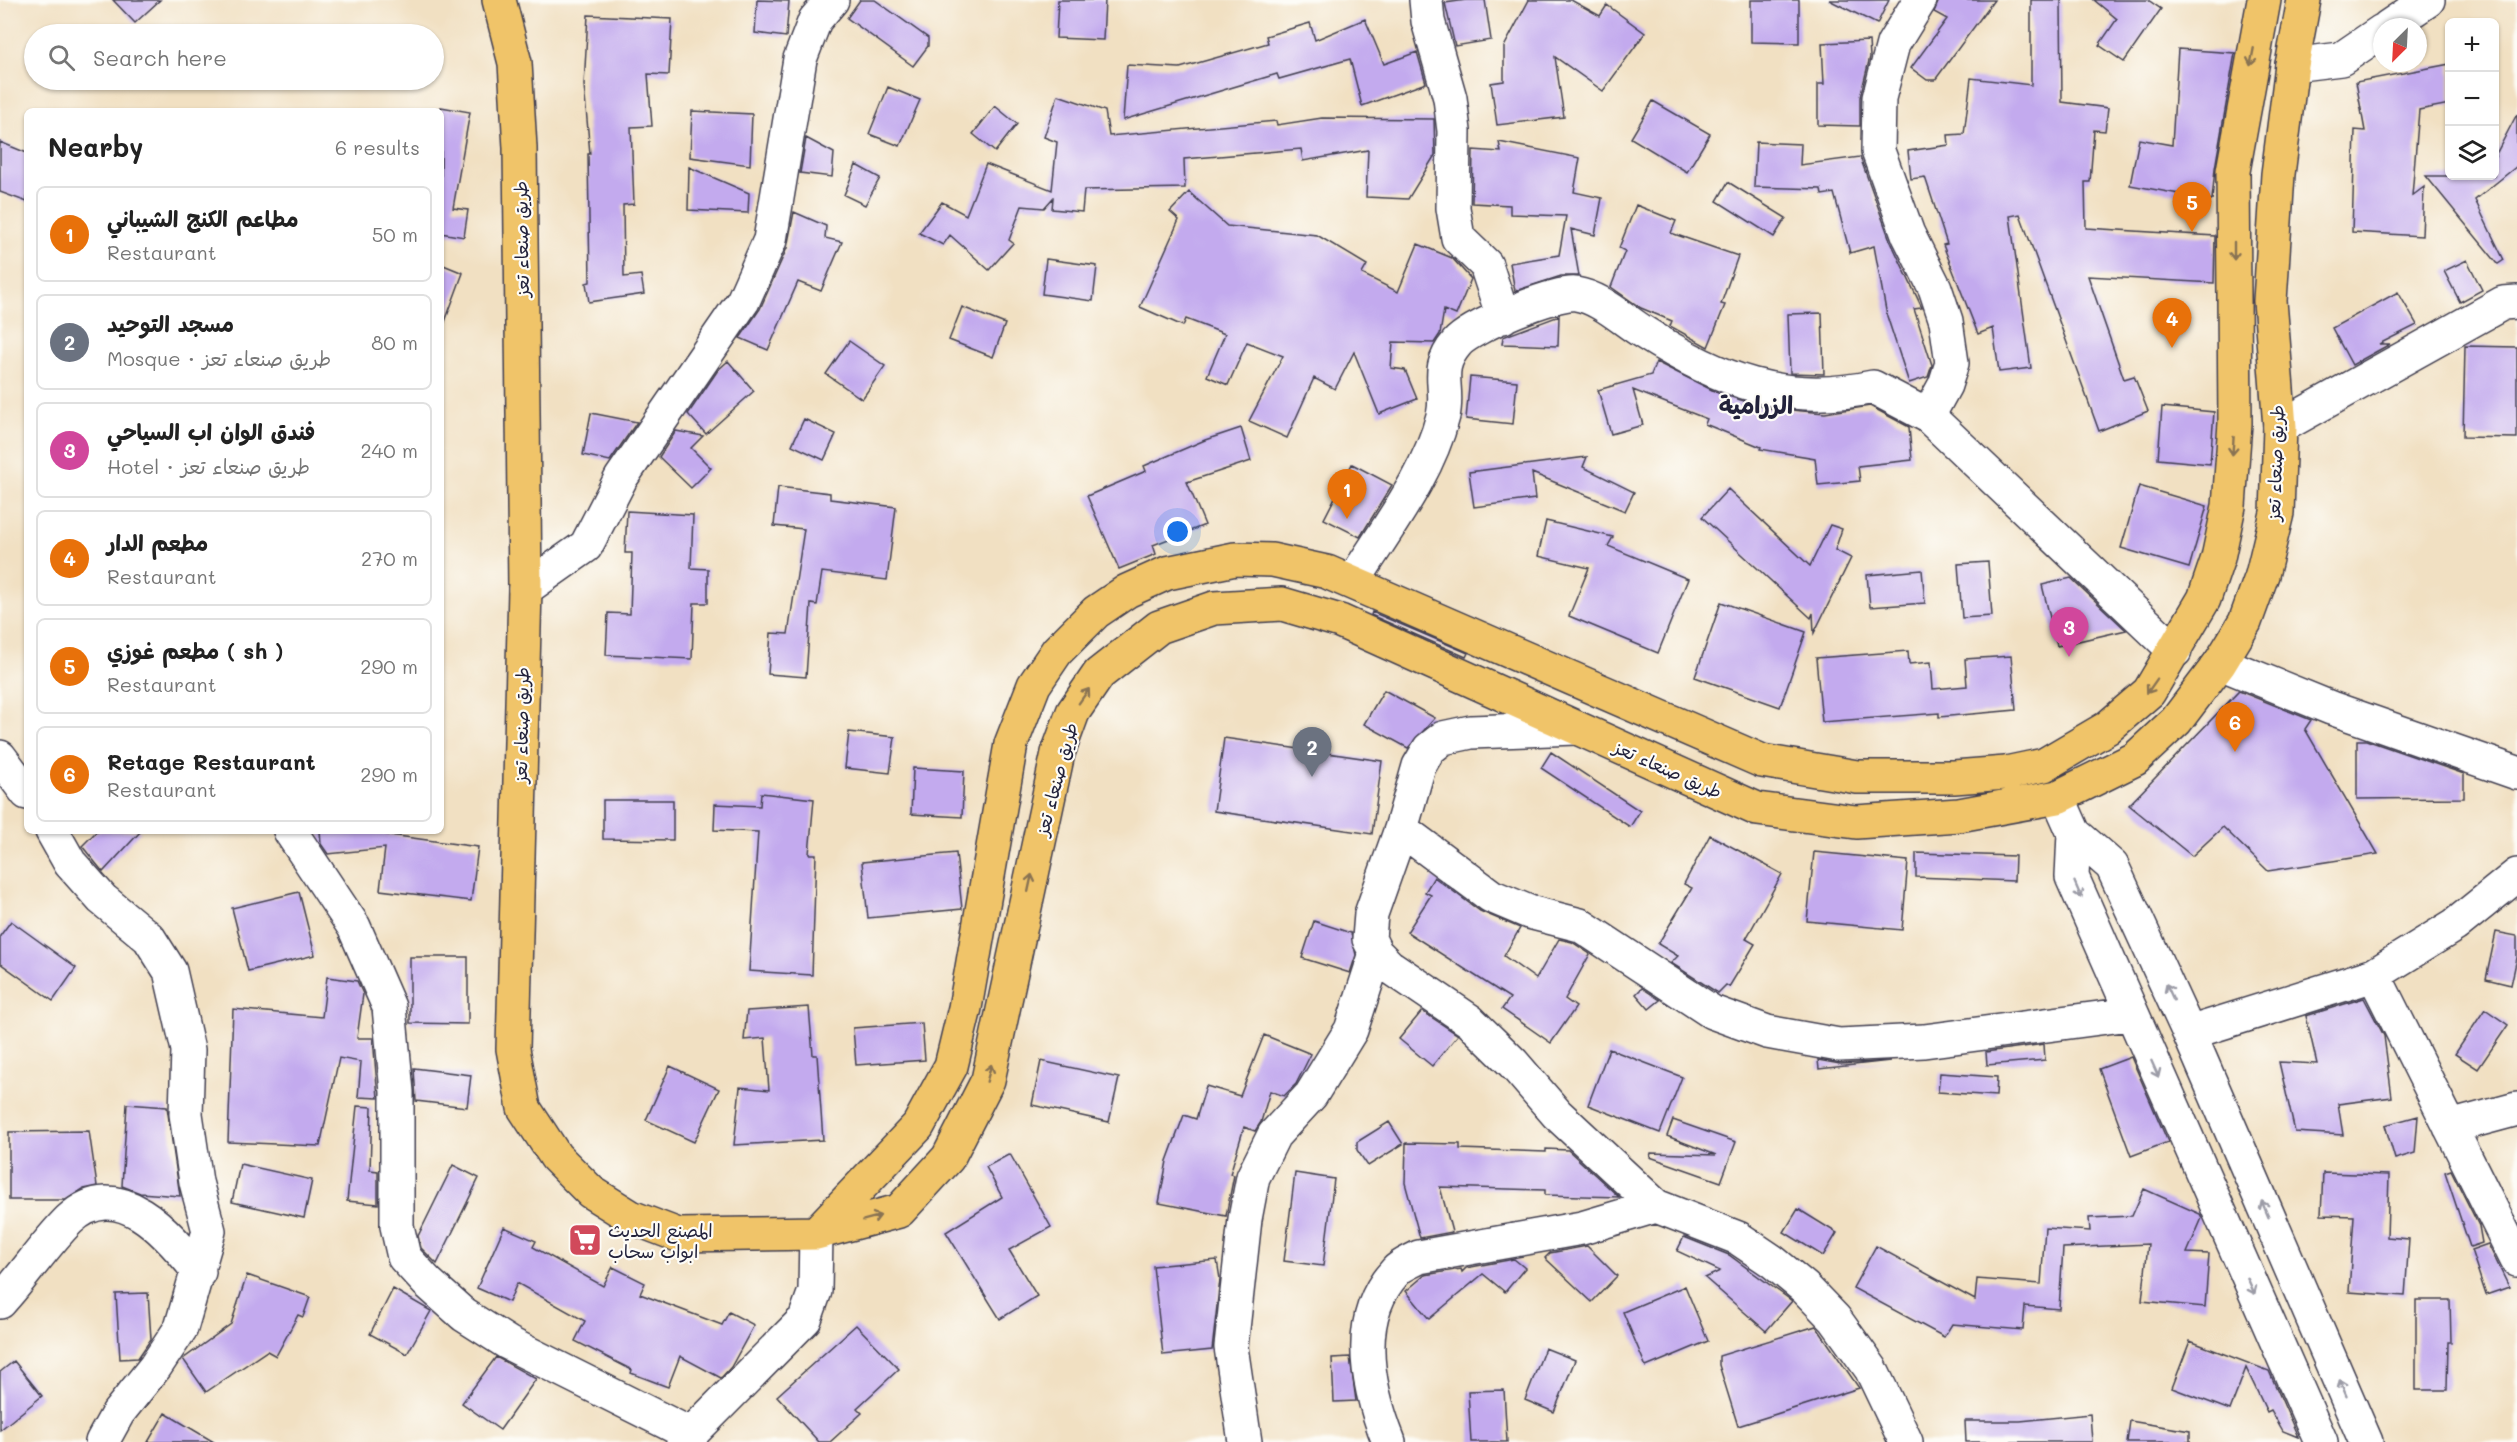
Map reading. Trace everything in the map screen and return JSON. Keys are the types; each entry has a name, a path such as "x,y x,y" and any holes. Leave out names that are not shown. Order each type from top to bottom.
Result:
{"highway":[{"name":"طريق صنعاء تعز","path":"499,0 515,63 520,148 525,589 513,1048 524,1108 556,1157 591,1192 631,1217 678,1235 816,1233 899,1211 948,1158 988,1080 1058,753 1073,712 1099,674 1126,650 1159,627 1214,608 1282,604 1340,621 1757,809 1856,822 1959,815 2058,797 2135,759 2176,721 2220,663 2245,622 2262,575 2277,513 2280,427 2270,301 2278,174 2292,65 2304,0"},
{"path":"816,1233 918,1126 951,1066 965,1008 1011,744 1034,685 1057,651 1096,612 1127,591 1167,573 1235,559 1272,560 1327,572 1762,761 1857,777 1954,777 2007,773 2044,765 2107,728 2149,692 2204,599 2218,558 2229,506 2235,423 2233,171 2264,0"},
{"path":"2044,765 2058,797"}],"street":[{"path":"525,589 586,546 621,478 743,301 770,240 800,58 815,20 832,0"},
{"path":"1426,0 1428,21 1450,98 1454,131 1453,208 1458,238 1486,264 1503,317"},
{"path":"1920,0 1893,44 1879,98 1878,151 1908,234 1935,288 1946,321 1952,363 1945,386 1928,416"},
{"path":"2401,18 2428,0"},
{"path":"2292,65 2341,59 2373,37"},
{"path":"1353,582 1411,489 1437,441 1445,406 1442,365 1457,343 1473,330 1540,301 1575,294 1598,302 1705,369 1754,386 1798,393 1840,394 1874,387 1928,416 2175,651"},
{"path":"2280,427 2503,303 2517,302"},
{"path":"2220,663 2331,708 2517,773"},
{"path":"1576,728 1471,732 1443,738 1429,748 1419,766 1401,829 1371,914 1369,939 1376,953 1389,966 1470,1021 1513,1063 1557,1114 1656,1206 1738,1238 1772,1261 1805,1288 1835,1319 1871,1369 1906,1442"},
{"path":"0,758 24,789"},
{"path":"2058,797 2074,833 2112,866 2189,1033 2366,1442"},
{"path":"1401,829 1491,896 1529,912 1580,925 1712,1012 1767,1032 1839,1045 1924,1041 2130,1014"},
{"path":"2074,833 2072,878 2130,1014 2321,1442"},
{"path":"54,834 70,863 102,899 149,938 170,972 188,1050 186,1114 196,1182 209,1231 181,1328 155,1367 118,1413 102,1442"},
{"path":"292,834 354,927 389,1007 397,1092 397,1226 404,1257 427,1282 464,1315 508,1343 688,1439 805,1318 815,1291 816,1233"},
{"path":"2189,1033 2374,975 2455,925 2517,875"},
{"path":"1245,1442 1231,1347 1245,1219 1253,1177 1274,1135 1311,1095 1351,1030 1376,953"},
{"path":"2374,975 2517,1260"},
{"path":"2450,1127 2517,1109"},
{"path":"0,1302 70,1219 94,1204 118,1203 148,1217 172,1237 199,1272"},
{"path":"1389,1442 1378,1415 1367,1356 1369,1326 1380,1295 1396,1270 1419,1257 1582,1228 1656,1206"}],"building":[{"path":"113,0 160,0 135,23"},
{"path":"757,0 789,1 786,37 755,33"},
{"path":"860,0 875,0 928,38 928,46 913,66 847,18"},
{"path":"1058,0 1105,0 1103,40 1056,38"},
{"path":"1485,0 1491,40 1455,46 1445,3"},
{"path":"1529,0 1571,0 1600,16 1607,5 1645,33 1603,91 1555,57 1564,117 1497,125 1491,83 1504,81 1504,47"},
{"path":"1751,0 1799,0 1799,43 1751,42"},
{"path":"1829,0 1889,0 1877,24"},
{"path":"1939,0 1994,0 1935,80 1927,80 1911,68 1947,19 1934,12"},
{"path":"2031,0 2061,0 2062,102 2108,108 2105,131 2094,130 2090,182 2085,182 2086,228 2215,236 2214,283 2088,276 2124,379 2134,376 2148,411 2099,431 2020,214 2010,216 2031,368 1999,372 1993,328 1978,334 1943,245 1947,244 1925,177 1911,179 1908,151 1949,145 1948,135 1964,134 1971,78 2031,85"},
{"path":"2094,0 2148,0 2161,9 2124,62 2099,45 2117,19"},
{"path":"588,15 672,19 669,75 648,74 652,126 631,127 634,204 623,205 624,277 641,275 644,294 589,302 586,283 590,282 588,154 590,154 584,85"},
{"path":"1365,19 1384,64 1417,52 1426,83 1362,106 1350,59 1279,79 1277,74 1123,120 1127,65 1180,68 1268,43 1266,36 1310,23 1315,40"},
{"path":"1869,41 1870,57 1860,97 1860,126 1818,125 1818,84 1824,84 1822,43"},
{"path":"2178,49 2235,53 2215,168 2212,200 2130,185 2139,139 2172,145"},
{"path":"2445,65 2445,105 2419,110 2412,196 2424,187 2422,236 2352,232 2355,130 2365,131 2356,82 2408,72 2427,72 2427,68"},
{"path":"888,87 920,100 900,146 869,134"},
{"path":"1058,95 1105,111 1109,136 1276,121 1277,125 1322,118 1434,119 1435,155 1408,199 1366,197 1368,150 1303,161 1301,149 1184,159 1185,188 1084,190 1082,212 1052,209 1053,198 1044,208 1022,206 1009,240 1013,243 989,270 950,235 943,245 919,233 942,202 966,215 986,164 1052,190 1057,142 1044,137"},
{"path":"1653,101 1710,134 1687,172 1631,138"},
{"path":"995,106 1017,124 995,152 973,134"},
{"path":"441,107 470,112 453,208 468,210 464,237 444,234 444,108"},
{"path":"692,111 752,114 750,165 690,157"},
{"path":"2517,114 2517,166 2475,200 2504,260 2498,264 2426,176 2445,176 2445,180 2499,180 2499,148"},
{"path":"806,138 834,153 832,177 800,173"},
{"path":"0,142 24,152 24,201 0,192"},
{"path":"1499,142 1580,158 1574,192 1602,198 1595,235 1571,229 1579,276 1561,276 1515,291 1510,263 1559,255 1566,216 1510,214 1510,205 1472,203 1473,150 1501,152"},
{"path":"1756,142 1801,144 1800,165 1860,157 1890,240 1922,308 1914,309 1932,365 1928,377 1909,383 1887,316 1874,246 1850,253 1834,193 1822,195 1821,189 1754,187"},
{"path":"856,165 880,178 865,205 844,195"},
{"path":"689,167 749,193 748,213 688,210"},
{"path":"1728,182 1786,218 1774,237 1717,201"},
{"path":"1189,192 1227,226 1317,235 1367,265 1362,274 1398,292 1418,244 1452,258 1471,279 1456,315 1444,310 1440,334 1434,343 1393,342 1391,368 1405,370 1417,399 1379,414 1354,352 1335,389 1314,378 1287,438 1249,421 1283,356 1247,342 1228,385 1207,376 1225,334 1186,319 1183,326 1140,307 1179,220 1170,212"},
{"path":"1636,205 1676,221 1671,233 1738,256 1721,304 1725,305 1708,347 1670,326 1672,321 1641,308 1611,287 1625,251 1619,248"},
{"path":"794,212 826,226 825,238 842,242 821,291 798,282 768,350 740,338 760,309 787,248"},
{"path":"1046,259 1097,266 1093,301 1042,294"},
{"path":"2467,260 2482,290 2460,302 2444,271"},
{"path":"444,265 463,273 444,324"},
{"path":"2398,292 2417,325 2379,344 2390,344 2352,365 2332,328"},
{"path":"962,307 1005,324 993,357 949,340"},
{"path":"1822,313 1824,374 1790,373 1788,314"},
{"path":"1559,316 1558,346 1502,344 1503,337"},
{"path":"849,341 885,366 862,399 826,374"},
{"path":"2465,346 2517,347 2517,438 2463,437"},
{"path":"728,361 754,391 706,434 688,414 718,370"},
{"path":"1656,362 1718,393 1767,408 1825,413 1870,406 1909,427 1912,460 1858,466 1860,481 1818,485 1815,458 1760,449 1761,447 1705,424 1707,419 1633,390 1643,425 1611,434 1598,390 1651,375"},
{"path":"1470,377 1517,381 1513,424 1466,419"},
{"path":"2162,407 2214,412 2210,464 2158,459"},
{"path":"591,413 637,422 610,461 583,455"},
{"path":"804,419 836,434 824,460 792,445"},
{"path":"1241,428 1251,461 1187,482 1205,525 1153,545 1156,554 1119,569 1087,496 1146,471 1144,466 1205,440"},
{"path":"676,431 703,436 691,448 711,468 691,488 659,457"},
{"path":"1587,457 1583,467 1634,492 1625,511 1532,473 1535,499 1474,507 1469,472"},
{"path":"1352,464 1392,485 1360,537 1324,519"},
{"path":"2139,486 2207,506 2189,568 2121,548"},
{"path":"778,487 830,493 830,499 896,507 887,580 822,572 817,605 811,604 806,677 768,674 771,633 788,634 804,529 774,526"},
{"path":"1728,489 1810,566 1830,525 1842,529 1835,550 1851,558 1814,633 1813,613 1811,618 1702,517"},
{"path":"627,511 693,515 691,568 708,569 708,603 694,603 692,659 606,655 608,613 630,614 632,553 625,553"},
{"path":"1546,521 1613,537 1608,546 1688,579 1658,653 1569,616 1589,568 1538,556"},
{"path":"1988,562 1992,616 1962,618 1958,564"},
{"path":"1922,570 1925,603 1870,607 1867,575"},
{"path":"2071,578 2126,630 2057,646 2042,585"},
{"path":"1721,602 1806,632 1780,707 1695,677"},
{"path":"1372,612 1468,653 1466,657 1371,615"},
{"path":"1908,651 1909,664 1931,662 1933,689 1967,686 1965,659 2011,656 2016,710 1939,717 1939,713 1822,722 1816,658"},
{"path":"1384,690 1435,718 1408,748 1364,724"},
{"path":"2239,691 2311,720 2305,729 2378,854 2268,871 2223,827 2192,856 2129,805"},
{"path":"849,732 895,737 890,773 845,768"},
{"path":"1224,738 1382,761 1372,834 1214,811"},
{"path":"2357,740 2366,740 2464,774 2464,798 2357,799"},
{"path":"1551,752 1640,811 1630,827 1541,768"},
{"path":"913,768 964,771 962,817 911,814"},
{"path":"761,793 814,799 809,854 816,854 812,975 749,971 758,832 714,830 715,804 760,806"},
{"path":"603,800 673,800 673,840 603,839"},
{"path":"94,834 138,834 103,872 82,846"},
{"path":"320,834 383,834 478,847 471,901 380,890 385,848 328,854 321,844"},
{"path":"1710,835 1782,874 1746,939 1755,944 1729,987 1726,985 1718,993 1671,963 1678,956 1658,944 1692,888 1684,884"},
{"path":"1814,852 1908,861 1902,930 1807,921"},
{"path":"956,853 962,909 868,918 862,862"},
{"path":"1916,853 2015,856 2014,881 1916,877"},
{"path":"1434,877 1480,911 1520,928 1504,956 1536,979 1559,939 1572,942 1590,954 1565,999 1576,1007 1551,1043 1502,1009 1510,998 1407,932 1431,895 1425,892"},
{"path":"299,892 315,955 248,971 232,908"},
{"path":"11,921 76,968 53,1001 0,963 0,936"},
{"path":"1314,921 1351,933 1356,955 1350,973 1302,958"},
{"path":"2496,932 2517,936 2517,958 2511,985 2486,979"},
{"path":"410,957 468,957 468,1024 410,1023"},
{"path":"327,977 357,981 363,994 357,1038 373,1038 378,1098 358,1097 361,1062 339,1058 320,1146 228,1142 233,1009 322,1017"},
{"path":"1642,988 1660,1000 1649,1009 1636,994"},
{"path":"2364,998 2384,1036 2392,1097 2338,1104 2343,1135 2295,1132 2279,1062 2317,1064 2306,1016"},
{"path":"809,1007 813,1055 817,1055 823,1140 734,1145 740,1087 769,1090 765,1038 744,1040 747,1011"},
{"path":"2485,1009 2508,1025 2478,1069 2455,1054"},
{"path":"1422,1011 1458,1035 1432,1066 1399,1039"},
{"path":"922,1023 925,1060 856,1065 853,1028"},
{"path":"1264,1035 1311,1054 1296,1084 1284,1096 1270,1091 1261,1122 1255,1131 1244,1127 1230,1174 1234,1175 1226,1216 1159,1203 1167,1161 1184,1115 1196,1119 1206,1086 1240,1096"},
{"path":"2044,1044 2045,1060 1987,1065 1986,1052"},
{"path":"1609,1049 1682,1077 1660,1133 1588,1105"},
{"path":"2131,1057 2168,1142 2131,1156 2099,1069"},
{"path":"1818,1060 1840,1064 1890,1061 1819,1069"},
{"path":"1041,1061 1119,1078 1109,1122 1032,1105"},
{"path":"670,1066 719,1089 694,1142 646,1120"},
{"path":"414,1068 471,1075 467,1107 416,1101"},
{"path":"1940,1073 1997,1077 1996,1096 1938,1092"},
{"path":"127,1104 167,1107 180,1196 140,1193 122,1186"},
{"path":"357,1106 372,1107 370,1170 378,1171 378,1204 347,1201"},
{"path":"2418,1116 2415,1153 2395,1159 2385,1125"},
{"path":"1673,1120 1736,1142 1721,1182 1650,1157 1651,1153 1716,1155 1667,1136"},
{"path":"1389,1122 1403,1144 1368,1166 1357,1150 1357,1142"},
{"path":"89,1131 97,1186 83,1189 66,1200 9,1200 9,1132"},
{"path":"1406,1143 1460,1144 1460,1149 1546,1152 1546,1149 1568,1150 1619,1197 1545,1195 1545,1190 1440,1187 1452,1232 1420,1238 1405,1183"},
{"path":"1010,1154 1051,1227 1009,1250 1037,1296 1000,1319 946,1232 1002,1197 986,1167"},
{"path":"240,1164 312,1180 304,1218 232,1202"},
{"path":"453,1165 479,1178 437,1264 421,1248 418,1236"},
{"path":"2451,1170 2479,1226 2482,1243 2470,1247 2445,1172"},
{"path":"1295,1173 1334,1179 1323,1266 1284,1261"},
{"path":"2323,1173 2389,1175 2387,1237 2409,1239 2405,1296 2349,1292 2354,1216 2321,1215"},
{"path":"2144,1189 2200,1214 2202,1218 2187,1253 2209,1254 2205,1307 2142,1301 2148,1244 2063,1248 2059,1309 2025,1306 2023,1330 1952,1324 1944,1337 1853,1288 1876,1246 1975,1300 1977,1279 2041,1284 2045,1228 2090,1231 2089,1218 2132,1216"},
{"path":"1798,1209 1837,1233 1823,1256 1784,1232"},
{"path":"504,1227 536,1241 533,1247 603,1286 613,1267 645,1283 640,1294 722,1325 729,1312 754,1325 731,1367 721,1378 680,1356 668,1387 631,1373 632,1370 575,1341 585,1321 517,1283 509,1302 477,1288"},
{"path":"1684,1237 1729,1255 1792,1301 1766,1331 1705,1278 1720,1271 1677,1251"},
{"path":"2488,1244 2509,1287 2486,1295 2471,1250"},
{"path":"1587,1246 1617,1276 1592,1302 1545,1258 1550,1253"},
{"path":"1514,1259 1525,1268 1505,1292 1483,1274 1429,1319 1406,1291 1425,1275 1461,1269 1462,1272 1466,1268"},
{"path":"1217,1260 1220,1279 1212,1350 1163,1355 1153,1266"},
{"path":"247,1275 310,1297 303,1317 298,1315 276,1356 267,1351 206,1392 183,1359 231,1324"},
{"path":"1685,1286 1708,1341 1646,1367 1623,1312"},
{"path":"393,1289 431,1311 407,1354 370,1334"},
{"path":"148,1293 151,1339 138,1358 120,1359 116,1294"},
{"path":"2416,1300 2450,1300 2451,1342 2448,1342 2447,1390 2416,1390"},
{"path":"856,1325 899,1369 857,1408 862,1413 830,1442 819,1442 777,1396"},
{"path":"1816,1326 1859,1388 1738,1426 1719,1365 1719,1356"},
{"path":"2190,1341 2269,1371 2298,1437 2283,1431 2271,1410 2267,1412 2246,1368 2230,1410 2172,1388"},
{"path":"1545,1348 1575,1360 1554,1412 1525,1400"},
{"path":"496,1357 536,1379 500,1430 462,1403"},
{"path":"1350,1357 1356,1401 1334,1402 1332,1358"},
{"path":"14,1361 42,1396 0,1430 0,1372"},
{"path":"1504,1390 1507,1442 1471,1442 1468,1391"},
{"path":"165,1413 214,1442 148,1442"},
{"path":"2090,1414 2092,1442 1966,1442 1965,1421 2020,1421"},
{"path":"2130,1421 2190,1431 2190,1442 2127,1442"}],"place":[{"name":"مطعم غوزي ( sh )","path":"2192,232"},
{"name":"مطعم الدار","path":"2172,348"},
{"name":"مطاعم الكنج الشيباني","path":"1347,519"},
{"name":"فندق الوان اب السياحي","path":"2069,657"},
{"name":"Retage Restaurant","path":"2235,752"},
{"name":"مسجد التوحيد","path":"1312,777"},
{"name":"المصنع الحديث ابواب سحاب","path":"585,1240"}],"district":[{"name":"الزرامية","path":"1756,404"}]}
